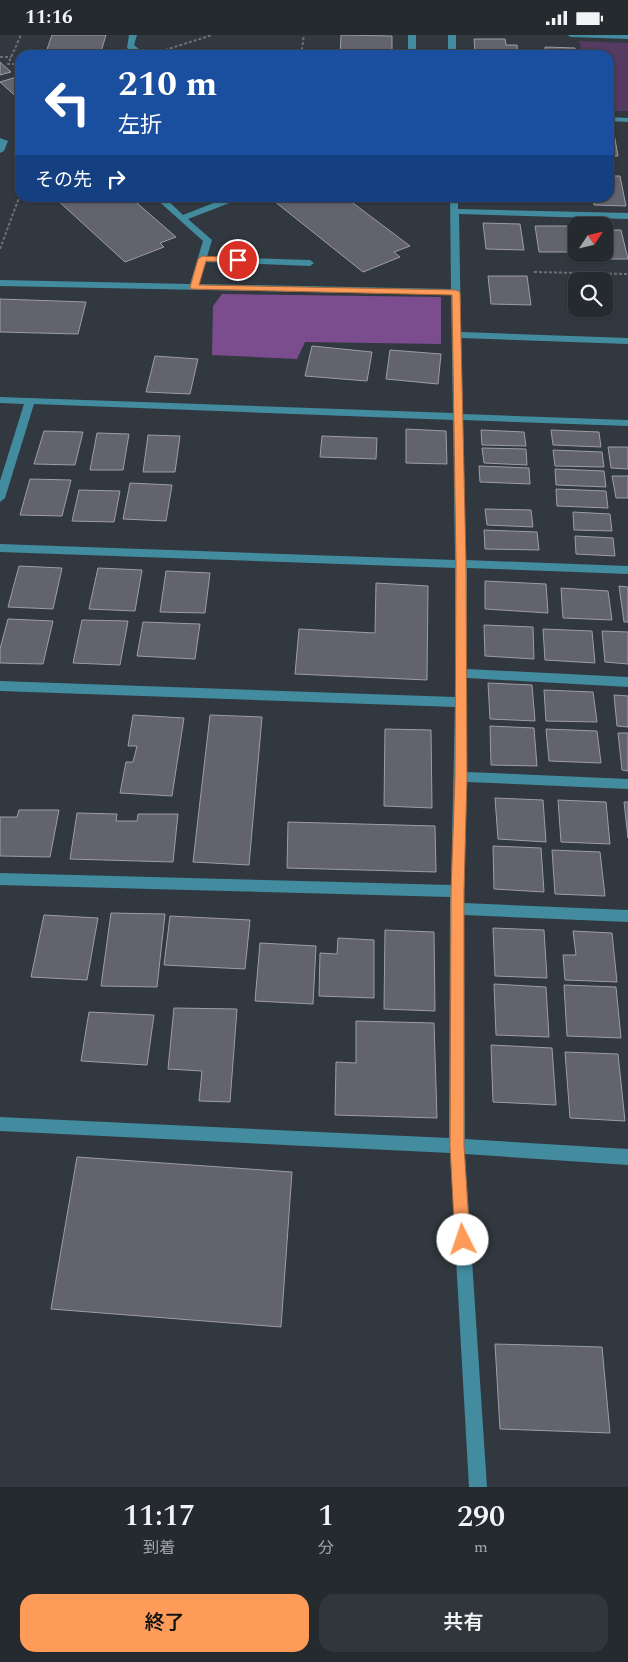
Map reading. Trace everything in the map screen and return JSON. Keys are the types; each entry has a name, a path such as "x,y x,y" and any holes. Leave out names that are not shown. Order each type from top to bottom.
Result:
{"street":[{"path":"133,35 130,46 135,50"},
{"path":"412,35 412,50"},
{"path":"452,35 452,50"},
{"path":"571,35 628,37"},
{"path":"614,119 628,120"},
{"path":"0,141 4,141 0,151"},
{"path":"164,202 208,240 194,287"},
{"path":"182,218 224,202"},
{"path":"454,202 461,564 457,1146 478,1487"},
{"path":"454,211 628,216"},
{"path":"202,259 310,263"},
{"path":"0,283 456,292"},
{"path":"458,335 628,341"},
{"path":"0,400 628,423"},
{"path":"0,497 30,401"},
{"path":"0,548 628,570"},
{"path":"461,673 628,682"},
{"path":"0,686 460,702"},
{"path":"461,777 628,784"},
{"path":"0,879 458,891"},
{"path":"458,909 628,916"},
{"path":"0,1124 457,1146 628,1157"}],"path":[{"path":"15,64 8,64 21,35"},
{"path":"166,50 212,35"},
{"path":"302,50 304,35"},
{"path":"0,57 11,57"},
{"path":"0,249 17,202"},
{"path":"534,272 628,274"}],"shaded area":[{"path":"579,41 628,43 628,111 614,111 614,50 581,50"},
{"path":"222,294 441,297 441,344 305,342 297,359 212,355 213,306"}],"building":[{"path":"52,35 106,35 102,50 47,50"},
{"path":"341,35 392,36 392,50 340,50"},
{"path":"474,39 505,39 506,45 517,45 518,50 475,50"},
{"path":"545,47 575,48 575,50 545,50"},
{"path":"0,62 11,72 0,75"},
{"path":"15,78 15,96 0,82"},
{"path":"614,134 618,156 614,156"},
{"path":"614,176 620,176 626,206 594,205 594,202 614,202"},
{"path":"59,202 136,202 176,237 160,243 164,247 125,262"},
{"path":"275,202 352,202 410,246 394,252 400,257 363,272"},
{"path":"483,223 520,224 524,250 486,249"},
{"path":"535,226 568,226 568,252 539,252"},
{"path":"613,230 621,230 628,259 613,259"},
{"path":"488,276 527,276 531,305 491,304"},
{"path":"0,299 86,302 78,334 0,332"},
{"path":"312,346 372,352 367,381 305,376"},
{"path":"390,350 441,354 438,384 386,379"},
{"path":"155,356 198,359 190,394 146,392"},
{"path":"406,429 446,431 447,464 406,463"},
{"path":"481,430 524,432 526,446 482,445"},
{"path":"551,430 599,432 601,447 553,445"},
{"path":"44,431 83,432 75,465 34,464"},
{"path":"97,433 129,434 123,470 90,470"},
{"path":"148,435 180,436 175,472 143,472"},
{"path":"322,436 377,438 376,459 320,457"},
{"path":"608,447 628,447 628,469 611,468"},
{"path":"482,448 526,449 527,465 484,463"},
{"path":"553,450 602,452 604,467 555,466"},
{"path":"479,466 529,468 530,484 480,482"},
{"path":"555,469 604,471 606,487 556,485"},
{"path":"612,476 628,476 628,498 616,498"},
{"path":"30,479 71,480 62,516 20,515"},
{"path":"130,483 172,485 166,521 123,519"},
{"path":"556,489 606,491 608,508 557,506"},
{"path":"79,490 120,491 114,522 72,521"},
{"path":"485,509 531,510 533,527 487,525"},
{"path":"573,512 610,514 612,531 574,530"},
{"path":"484,530 537,532 539,550 485,549"},
{"path":"575,536 613,538 615,556 576,554"},
{"path":"19,566 62,568 53,609 8,607"},
{"path":"98,568 142,570 135,611 89,609"},
{"path":"166,571 210,573 205,613 160,612"},
{"path":"485,581 546,584 548,613 485,609"},
{"path":"376,583 428,586 427,680 295,674 299,629 375,633"},
{"path":"619,586 628,587 628,622 624,622"},
{"path":"561,588 608,591 612,620 563,618"},
{"path":"8,619 53,621 43,664 0,663 0,649"},
{"path":"82,620 128,621 120,665 73,663"},
{"path":"143,622 200,624 195,659 137,656"},
{"path":"484,625 533,627 534,659 485,656"},
{"path":"543,629 592,631 595,663 545,660"},
{"path":"602,631 628,632 628,664 605,662"},
{"path":"488,683 532,685 535,721 490,719"},
{"path":"544,690 593,692 597,722 546,721"},
{"path":"614,695 628,696 628,727 617,726"},
{"path":"133,715 184,718 172,796 120,793 126,762 133,762 137,746 128,746"},
{"path":"210,715 262,717 249,865 193,862"},
{"path":"490,726 534,728 537,766 491,765"},
{"path":"385,729 431,730 432,808 384,806"},
{"path":"546,729 597,731 601,763 549,761"},
{"path":"618,733 628,733 628,771 622,770"},
{"path":"495,798 543,800 546,842 498,839"},
{"path":"558,800 606,802 610,844 561,842"},
{"path":"624,802 628,802 628,838"},
{"path":"19,810 59,810 50,857 0,856 0,817 17,817"},
{"path":"77,813 117,814 116,821 137,821 138,814 178,814 173,862 70,859"},
{"path":"288,822 435,826 436,872 287,868"},
{"path":"493,846 541,848 544,892 494,889"},
{"path":"552,850 600,852 605,896 555,894"},
{"path":"111,913 165,914 157,987 101,986"},
{"path":"44,915 98,918 87,980 31,977"},
{"path":"170,916 250,920 245,969 164,965"},
{"path":"493,928 544,930 547,978 495,976"},
{"path":"385,930 434,932 435,1011 384,1009"},
{"path":"573,931 612,933 617,982 565,980 563,955 576,955"},
{"path":"338,938 374,940 374,998 319,996 320,953 337,954"},
{"path":"260,943 316,946 313,1004 255,1001"},
{"path":"494,984 546,987 549,1037 496,1035"},
{"path":"564,985 616,987 621,1038 567,1036"},
{"path":"174,1008 237,1009 230,1102 199,1101 202,1071 168,1069"},
{"path":"89,1012 154,1015 147,1065 81,1061"},
{"path":"356,1021 434,1023 437,1118 335,1115 336,1062 356,1063"},
{"path":"491,1045 552,1048 556,1105 493,1102"},
{"path":"565,1052 618,1054 625,1121 570,1118"},
{"path":"77,1157 292,1172 281,1327 51,1309"},
{"path":"495,1344 602,1347 610,1433 500,1429"}],"route":[{"path":"238,260 202,259 194,287 456,292 461,564 457,1146 463,1240"}]}
